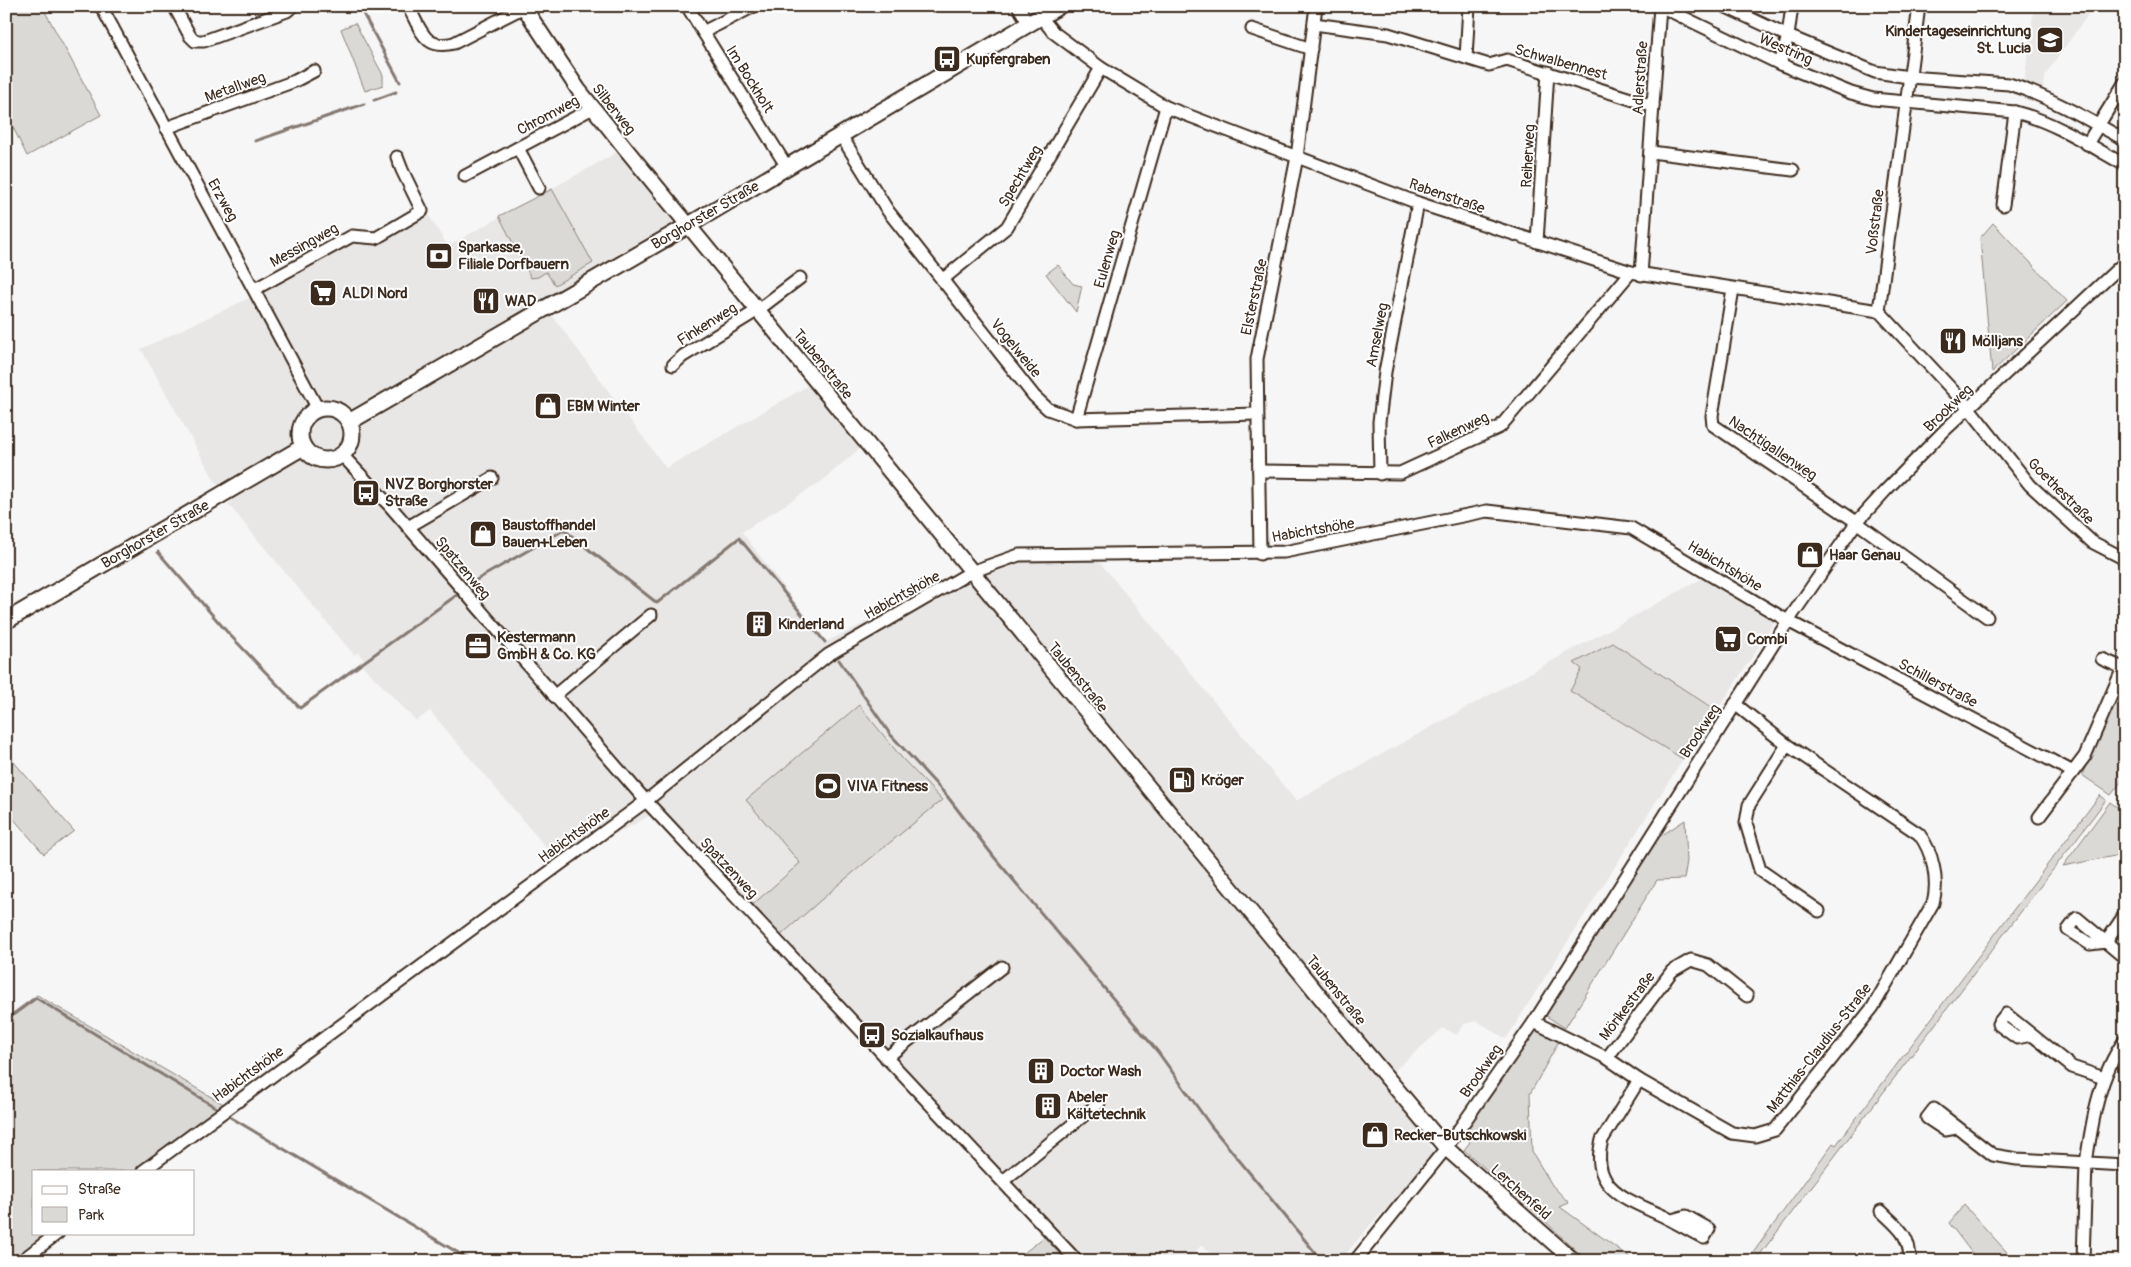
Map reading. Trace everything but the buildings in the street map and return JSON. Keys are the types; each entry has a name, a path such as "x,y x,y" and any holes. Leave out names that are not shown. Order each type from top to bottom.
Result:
{"main road":[{"name":"Borghorster Straße","path":"350,422 688,226 1058,6"},
{"path":"325,408 339,411 350,422 352,440 342,455 326,460 318,459 310,455 303,446 300,434 301,426 305,418 318,409 325,408"},
{"name":"Borghorster Straße","path":"6,621 303,446"}],"street":[{"name":"Erzweg","path":"100,6 318,409"},
{"path":"174,6 190,36 195,41 213,37 287,11 293,6"},
{"name":"Im Bockholt","path":"687,6 787,167"},
{"path":"703,32 754,6"},
{"path":"1018,6 1035,21"},
{"name":"Elsterstraße","path":"1260,554 1257,359 1297,157 1316,6"},
{"path":"1466,58 1468,6"},
{"name":"Westring","path":"1660,6 1780,64 1852,93 1872,99 2014,112 2068,132 2125,165"},
{"name":"Adlerstraße","path":"1636,274 1651,152 1660,6"},
{"name":"Westring","path":"1724,6 1788,36 1875,72 1909,78 2009,84 2049,99 2125,140"},
{"path":"1780,64 1788,36 1792,6"},
{"name":"Voßstraße","path":"1878,311 1919,6"},
{"path":"410,10 428,41 441,46 454,43 524,7"},
{"name":"Silberweg","path":"524,7 578,89 688,226"},
{"name":"Rabenstraße","path":"1035,21 1101,68 1166,107 1418,203 1636,274 1878,311"},
{"name":"Schwalbennest","path":"1314,24 1388,34 1489,65 1506,60 1653,106"},
{"path":"1252,29 1311,49"},
{"name":"Spechtweg","path":"942,280 1007,227 1101,68"},
{"name":"Metallweg","path":"166,128 295,81 314,71"},
{"name":"Reiherweg","path":"1538,242 1548,72"},
{"path":"2087,144 2125,82"},
{"name":"Eulenweg","path":"1076,418 1166,107"},
{"name":"Chromweg","path":"465,176 593,108"},
{"path":"2004,204 2014,112"},
{"name":"Vogelweide","path":"840,134 888,211 1034,396 1048,409 1076,418 1257,414"},
{"name":"Chromweg","path":"518,148 539,188"},
{"path":"1651,152 1793,170"},
{"name":"Messingweg","path":"255,290 352,236 376,238 422,211 397,157"},
{"name":"Amselweg","path":"1380,474 1379,422 1385,372 1418,203"},
{"name":"Taubenstraße","path":"688,226 1446,1148"},
{"name":"Brookweg","path":"1354,1261 1446,1148 1534,1022 1788,621 1856,522 1969,408 2125,262"},
{"name":"Falkenweg","path":"1259,471 1400,473 1500,428 1636,274"},
{"name":"Finkenweg","path":"673,365 682,356 758,310 800,278"},
{"name":"Nachtigallenweg","path":"1733,289 1712,416 1713,425 1856,522"},
{"path":"1878,311 1969,408"},
{"name":"Goethestraße","path":"1969,408 2030,485 2092,542 2125,559"},
{"name":"Spatzenweg","path":"342,455 408,527 646,801 1077,1261"},
{"path":"408,527 492,478"},
{"name":"Habichtshöhe","path":"144,1170 646,801 828,655 971,572 1019,555 1260,554 1284,552 1487,512 1631,528 1788,621"},
{"path":"1856,522 1987,617"},
{"path":"554,696 651,615"},
{"name":"Schillerstraße","path":"1788,621 2073,772"},
{"path":"2039,817 2085,756 2123,668 2102,659"},
{"name":"Matthias-Claudius-Straße","path":"1534,1022 1607,1058 1639,1080 1737,1135 1755,1136 1775,1130 1873,1007 1933,903 1937,889 1928,846 1919,834 1788,745 1735,704"},
{"path":"1788,745 1749,805 1746,823 1760,870 1819,911"},
{"path":"2125,914 2106,942 2125,958"},
{"name":"Mörikestraße","path":"1607,1058 1672,971 1691,960 1708,965 1748,996"},
{"path":"886,1058 1002,967"},
{"path":"2031,1036 2072,1067 2104,1078"},
{"path":"2083,1261 2086,1163 2104,1078 2125,1040"},
{"path":"1639,1080 1602,1140 1599,1150 1603,1178 1611,1189 1624,1198 1672,1220"},
{"path":"1003,1181 1098,1103"},
{"path":"1956,1128 1992,1155 2125,1165"},
{"name":"Lerchenfeld","path":"1446,1148 1574,1261"},
{"path":"1881,1211 1907,1238 1910,1261"},
{"path":"21,1261 57,1234"}],"shaded area":[{"name":"Kindertageseinrichtung St. Lucia","path":"2034,6 2094,6 2046,74 2043,89 2024,83"},
{"path":"625,148 689,225 546,307 666,468 816,381 866,443 821,482 742,532 825,642 971,572 995,569 1018,562 1046,561 1093,554 1296,801 1705,577 1776,620 1717,711 1704,703 1672,752 1683,759 1506,1039 1477,1021 1464,1024 1457,1035 1443,1028 1386,1078 1438,1158 1371,1224 1340,1261 1216,1261 1202,1245 1186,1261 1077,1261 657,812 560,864 430,711 416,721 362,665 366,662 358,653 354,655 228,504 232,502 215,481 141,349 276,285 349,242 361,245 428,214 448,246"}],"green space":[{"path":"6,6 42,6 101,115 27,156 6,113"},
{"path":"355,23 383,75 383,85 365,91 341,29"},
{"path":"552,189 593,263 555,285 546,272 538,277 531,278 499,216"},
{"path":"1993,223 2067,301 1992,372 1980,238"},
{"path":"1058,265 1073,284 1082,286 1076,312 1046,274"},
{"path":"1613,643 1717,711 1683,759 1570,691 1582,669 1574,663"},
{"path":"2120,687 2125,689 2125,777 2111,795 2082,775"},
{"path":"859,705 901,757 942,800 838,885 780,936 751,906 800,863 746,800"},
{"path":"6,753 74,831 44,854 6,810"},
{"path":"2100,795 2106,800 1755,1261 1747,1261 1833,1143 1836,1145"},
{"path":"2110,802 2125,813 2125,854 2063,866"},
{"path":"1685,820 1687,861 1684,879 1657,880 1565,1028 1540,1012 1644,847"},
{"path":"37,995 225,1105 137,1170 32,1170 32,1234 51,1234 15,1261 6,1261 6,1018"},
{"path":"1534,1022 1559,1041 1530,1094 1532,1152 1552,1185 1569,1203 1560,1207 1635,1261 1587,1261 1544,1220 1464,1150 1470,1142 1459,1129"},
{"path":"1964,1205 2015,1261 1978,1261 1949,1223"},
{"path":"1044,1237 1066,1261 1014,1261"}],"waterway":[{"path":"359,6 400,82"},
{"path":"374,100 396,92"},
{"path":"255,141 364,104"},
{"path":"471,583 564,530 657,603 739,538 825,642"},
{"path":"158,552 228,633 300,708 461,592"},
{"path":"839,660 890,734 947,796 994,857 1158,1052 1211,1126 1322,1261"},
{"path":"6,1020 36,998 220,1110"},
{"path":"230,1117 472,1261"}],"place":[{"name":"Kindertageseinrichtung St. Lucia","path":"2050,40"},
{"name":"Kupfergraben","path":"947,59"},
{"name":"Sparkasse, Filiale Dorfbauern","path":"439,256"},
{"name":"ALDI Nord","path":"323,293"},
{"name":"WAD","path":"486,301"},
{"name":"Mölljans","path":"1953,341"},
{"name":"EBM Winter","path":"548,406"},
{"name":"NVZ Borghorster Straße","path":"366,493"},
{"name":"Baustoffhandel Bauen+Leben","path":"483,534"},
{"name":"Haar Genau","path":"1810,555"},
{"name":"Kinderland","path":"759,624"},
{"name":"Combi","path":"1728,639"},
{"name":"Kestermann GmbH & Co. KG","path":"478,646"},
{"name":"Kröger","path":"1182,780"},
{"name":"VIVA Fitness","path":"828,786"},
{"name":"Sozialkaufhaus","path":"872,1035"},
{"name":"Doctor Wash","path":"1041,1071"},
{"name":"Abeler Kältetechnik","path":"1048,1106"},
{"name":"Recker-Butschkowski","path":"1375,1135"}]}
